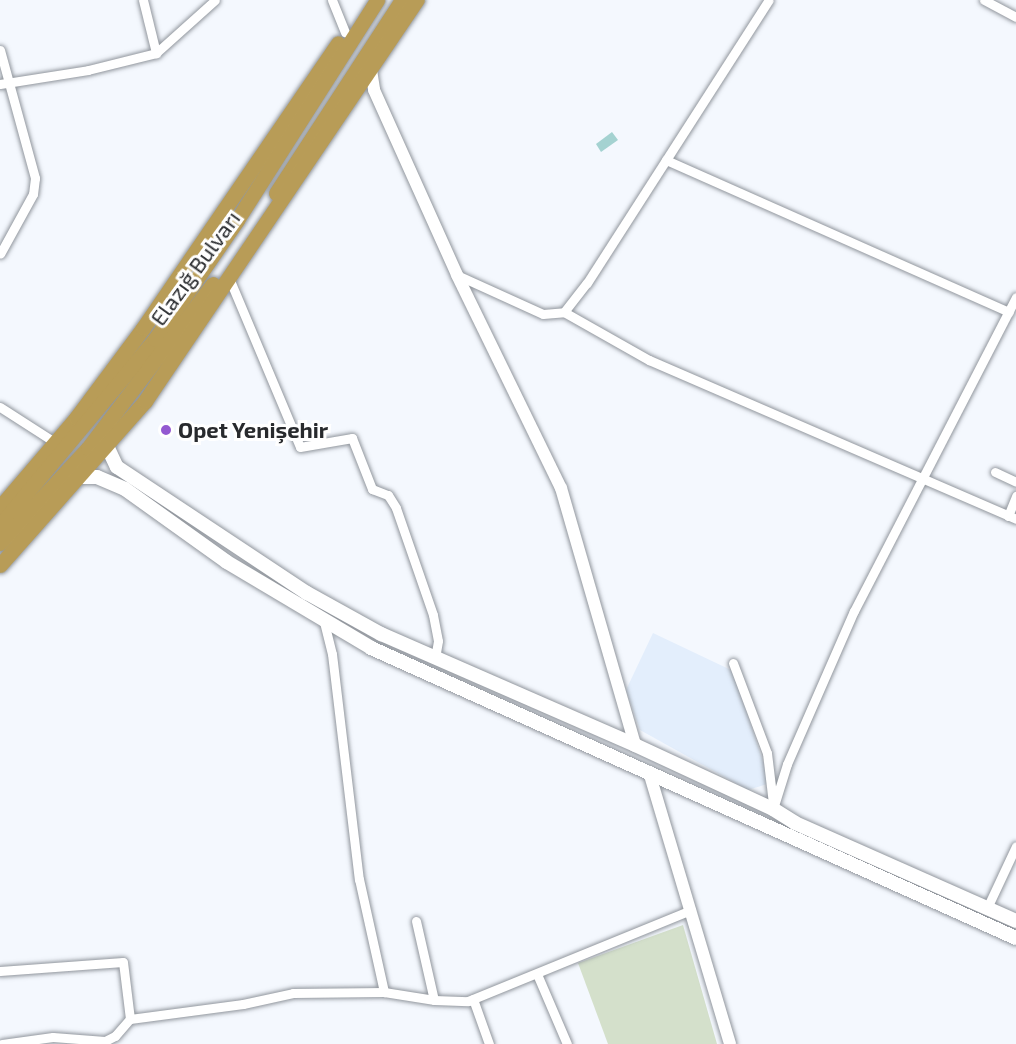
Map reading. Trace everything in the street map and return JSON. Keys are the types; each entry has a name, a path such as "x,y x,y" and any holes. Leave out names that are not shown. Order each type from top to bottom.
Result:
{"highway":[{"path":"0,507 56,443 221,218 366,0"},
{"name":"Elazığ Bulvarı","path":"0,525 155,339 237,220 377,0"},
{"name":"Elazığ Bulvarı","path":"0,543 88,448 229,263 402,0"},
{"path":"0,565 81,477 145,401 229,278 366,90 371,70 417,0"}],"main road":[{"path":"107,446 117,467 307,593 381,634 635,745 773,809 795,823 1016,921"},
{"path":"81,477 97,477 125,489 227,562 371,648 1016,938"}],"street":[{"path":"143,0 156,53"},
{"path":"5,84 88,70 156,53 215,0"},
{"path":"332,0 345,32"},
{"path":"564,312 587,283 769,0"},
{"path":"984,0 1016,17"},
{"path":"0,50 5,84 34,178 33,194 0,254"},
{"path":"366,90 561,488 635,745"},
{"path":"666,160 1009,312"},
{"path":"457,275 543,314 564,312 649,360 922,481 1012,518 1016,496"},
{"path":"229,278 300,447 352,438 372,489 388,495 396,508 433,615 438,641 435,658"},
{"path":"773,809 787,764 854,611 1016,297"},
{"path":"0,407 56,443"},
{"path":"995,472 1016,482"},
{"path":"324,622 332,654 359,879 384,992"},
{"path":"733,663 767,753 773,809"},
{"path":"649,772 730,1044"},
{"path":"987,908 1016,846"},
{"path":"2,1044 53,1037 105,1041 115,1036 130,1019 243,1004 293,993 384,992 434,1000 473,999 691,910"},
{"path":"416,921 434,1000"},
{"path":"0,971 123,962 130,1019"},
{"path":"537,974 567,1044"},
{"path":"473,999 489,1044"}],"shaded area":[{"path":"612,132 618,140 601,152 596,144"},
{"path":"653,633 733,671 770,783 748,790 640,730 626,690"},
{"path":"683,925 717,1044 608,1044 578,963"}],"place":[{"name":"Opet Yenişehir","path":"166,430"}]}
